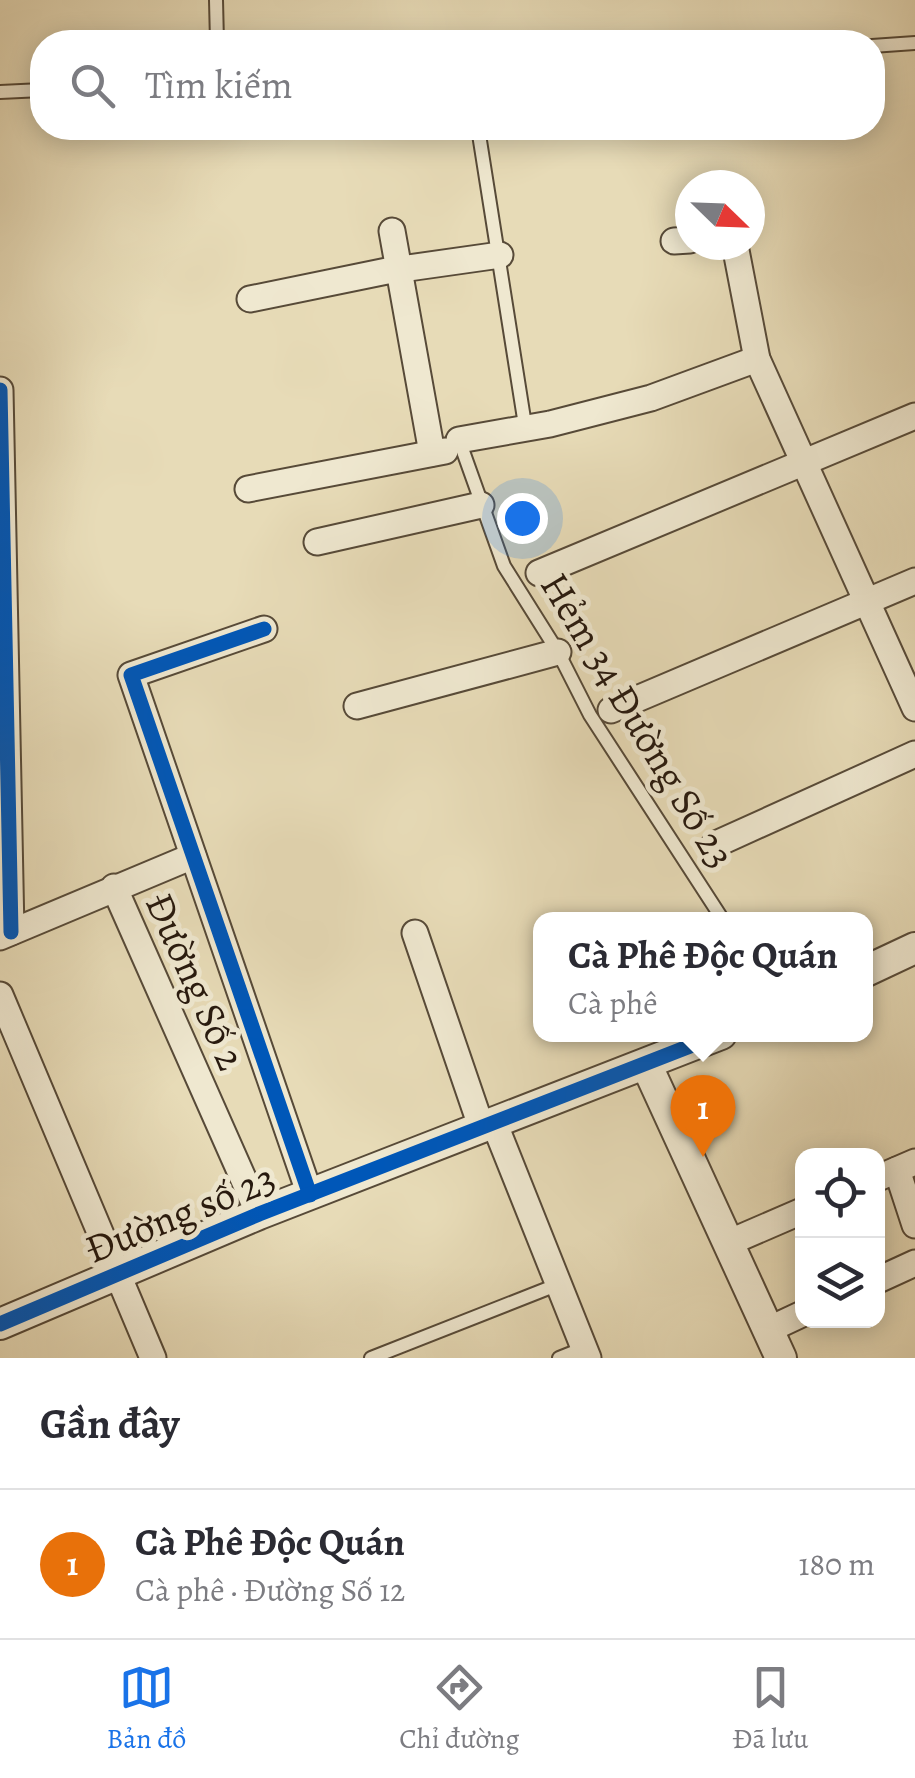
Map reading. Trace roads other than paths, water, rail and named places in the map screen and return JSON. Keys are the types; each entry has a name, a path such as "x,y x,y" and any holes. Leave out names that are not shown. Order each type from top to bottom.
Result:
{"street":[{"path":"392,231 432,454"},
{"path":"250,299 500,255"},
{"path":"737,260 757,359 915,708"},
{"path":"248,489 432,454 524,425 550,424 650,398 757,359"},
{"path":"0,390 5,934 194,856"},
{"path":"539,573 915,416"},
{"path":"317,542 481,505"},
{"path":"611,710 915,581"},
{"path":"264,629 131,674 310,1195"},
{"path":"357,706 558,652"},
{"path":"714,845 915,754"},
{"name":"Đường Số 2","path":"114,887 260,1214"},
{"path":"415,932 488,1127 586,1353"},
{"path":"873,968 915,948"},
{"path":"0,995 154,1358"},
{"name":"Đường số 23","path":"0,1324 260,1214 702,1042"},
{"path":"647,1066 781,1358"},
{"path":"896,1170 915,1224"},
{"path":"728,1242 795,1214"},
{"path":"885,1277 915,1264"},
{"path":"768,1330 795,1317"}],"lane":[{"path":"216,0 217,30"},
{"path":"885,45 915,43"},
{"path":"0,92 30,91"},
{"path":"480,140 524,425"},
{"name":"Hẻm 34 Đường Số 23","path":"460,444 504,566 558,652 590,715 718,912"},
{"path":"371,1358 559,1284"},
{"path":"560,1358 586,1353"}],"place":[{"name":"Cà Phê Độc Quán","path":"703,1157"}]}
